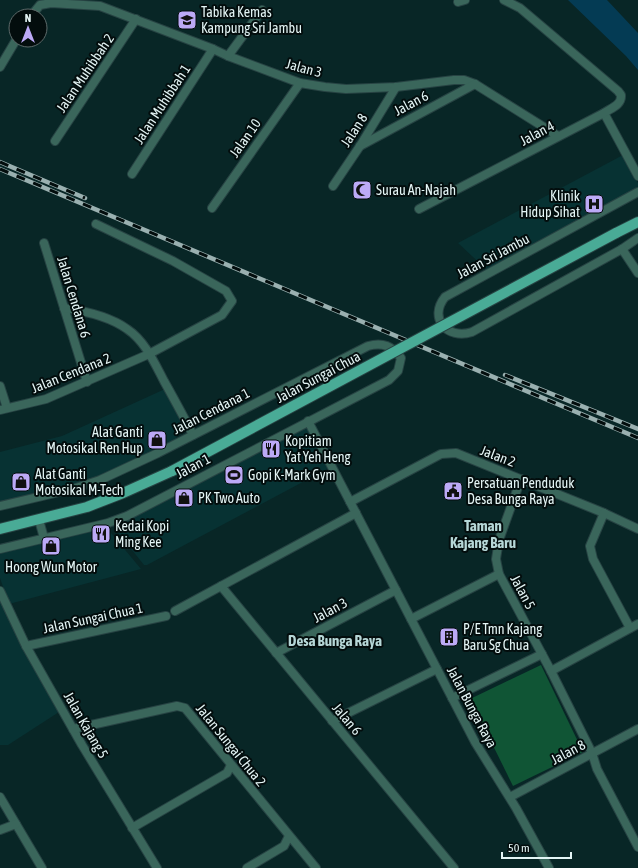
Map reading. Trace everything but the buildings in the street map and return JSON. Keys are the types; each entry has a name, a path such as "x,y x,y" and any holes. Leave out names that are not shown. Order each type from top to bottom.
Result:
{"main road":[{"name":"Jalan Sungai Chua","path":"0,529 39,520 101,502 172,471 616,232 638,222"}],"street":[{"name":"Jalan 4","path":"419,209 604,113 619,104 621,101 621,95 618,91 520,8 504,0"},
{"name":"Jalan 3","path":"38,8 40,5 51,3 100,6 300,83 346,89 396,88 464,80 475,84 558,136"},
{"path":"228,56 262,10"},
{"name":"Jalan Muhibbah 2","path":"55,141 136,19"},
{"path":"0,67 11,48"},
{"name":"Jalan Muhibbah 1","path":"132,174 213,49"},
{"name":"Jalan 10","path":"212,208 300,83"},
{"name":"Jalan 6","path":"360,146 475,84"},
{"name":"Jalan 8","path":"333,186 396,88"},
{"path":"604,113 638,176"},
{"name":"Jalan Sri Jambu","path":"622,248 472,332 457,334 450,332 442,325 438,310 440,303 445,297 638,192"},
{"name":"Jalan Cendana 2","path":"4,409 46,399 149,354 222,315 232,301 226,291 173,261 96,224"},
{"path":"638,238 622,248 638,273"},
{"name":"Jalan Cendana 6","path":"44,243 87,382"},
{"path":"64,308 80,310 113,320 128,329 140,340 193,435"},
{"name":"Jalan Cendana 1","path":"0,506 63,492 100,480 193,435 368,346 384,344 394,350 401,358 401,364 398,371 389,380"},
{"name":"Jalan 1","path":"0,549 108,523 127,516 389,380"},
{"path":"0,386 4,409"},
{"name":"Jalan Bunga Raya","path":"308,421 475,742 510,797 549,868"},
{"name":"Jalan 2","path":"350,502 441,454 456,453 604,513 638,529"},
{"name":"Jalan 5","path":"521,479 499,540 496,559 499,574 551,671 592,754 597,769 638,847"},
{"path":"176,611 356,513"},
{"path":"604,513 590,546 592,559 630,628"},
{"path":"39,520 44,538"},
{"path":"411,619 499,574"},
{"name":"Jalan 6","path":"221,586 454,868"},
{"name":"Jalan 3","path":"276,653 396,590"},
{"name":"Jalan Kajang 5","path":"0,591 26,646 73,729 157,868"},
{"name":"Jalan Sungai Chua 1","path":"26,646 166,616"},
{"path":"551,671 638,624"},
{"path":"452,698 542,654"},
{"path":"332,721 437,669"},
{"name":"Jalan Sungai Chua 2","path":"73,729 177,706 184,708 316,868"},
{"name":"Jalan 8","path":"510,797 638,729"},
{"path":"132,828 228,773 231,765"},
{"path":"0,797 42,868"},
{"path":"0,830 16,824"},
{"path":"247,868 284,846 289,836"}],"shaded area":[{"path":"568,0 607,0 638,33 638,70 626,56"},
{"path":"623,155 638,183 638,188 487,270 458,243"},
{"path":"165,389 181,419 176,440 99,476 70,487 0,502 0,452 62,436"},
{"path":"307,425 329,468 147,565 144,565 112,525"},
{"path":"106,527 141,569 9,604 0,578 0,553"},
{"path":"0,600 59,712 8,745 0,745"}],"green space":[{"path":"541,665 583,752 513,786 470,699"}],"railway":[{"path":"0,162 85,198"},
{"path":"0,169 638,438"},
{"path":"505,375 638,429"}],"place":[{"name":"Tabika Kemas Kampung Sri Jambu","path":"187,20"},
{"name":"Surau An-Najah","path":"362,190"},
{"name":"Klinik Hidup Sihat","path":"594,204"},
{"name":"Alat Ganti Motosikal Ren Hup","path":"157,440"},
{"name":"Kopitiam Yat Yeh Heng","path":"271,449"},
{"name":"Gopi K-Mark Gym","path":"234,475"},
{"name":"Alat Ganti Motosikal M-Tech","path":"21,482"},
{"name":"Persatuan Penduduk Desa Bunga Raya","path":"453,491"},
{"name":"PK Two Auto","path":"184,498"},
{"name":"Kedai Kopi Ming Kee","path":"101,534"},
{"name":"Hoong Wun Motor","path":"51,546"},
{"name":"P/E Tmn Kajang Baru Sg Chua","path":"449,637"}],"district":[{"name":"Taman Kajang Baru","path":"483,534"},
{"name":"Desa Bunga Raya","path":"335,641"}]}
